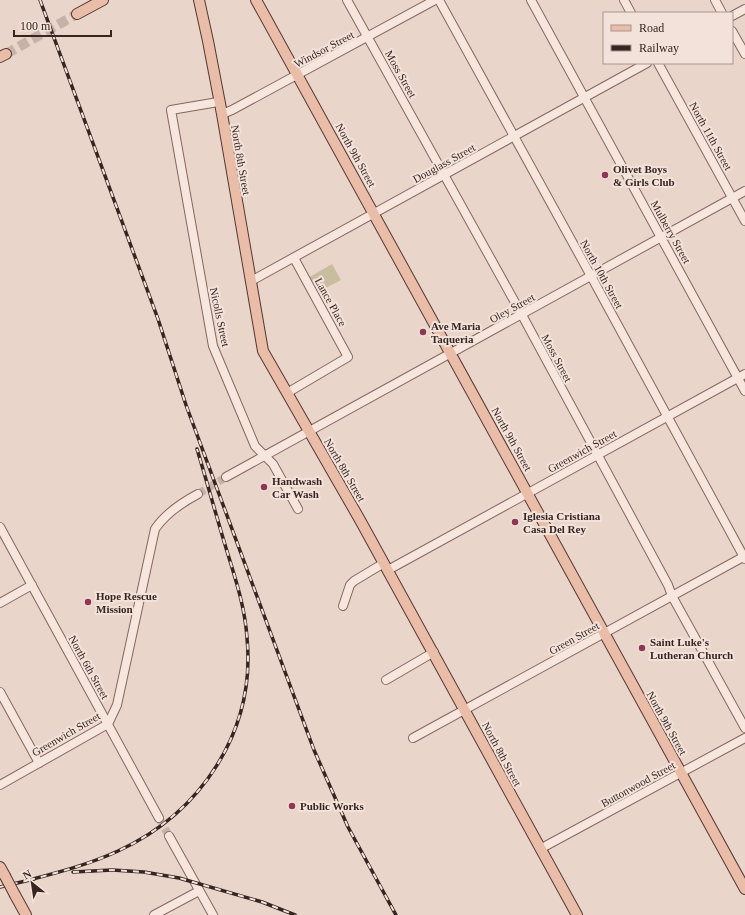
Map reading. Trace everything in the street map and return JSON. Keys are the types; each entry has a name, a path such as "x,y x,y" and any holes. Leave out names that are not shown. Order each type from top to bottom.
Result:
{"main road":[{"path":"77,14 103,0"},
{"name":"North 8th Street","path":"199,0 208,41 218,102 222,114 263,351 434,652 577,915"},
{"name":"North 9th Street","path":"256,0 452,353 604,634 745,889"},
{"path":"2,871 26,915"}],"street":[{"name":"Moss Street","path":"347,0 522,315 668,585 672,596 745,728"},
{"name":"Windsor Street","path":"222,114 298,75 435,0"},
{"name":"North 10th Street","path":"439,0 745,558"},
{"name":"Mulberry Street","path":"531,0 662,237 742,376 745,391"},
{"path":"624,0 630,12"},
{"path":"715,0 721,12"},
{"path":"733,15 745,9"},
{"path":"733,33 745,54"},
{"name":"Douglass Street","path":"251,281 645,64"},
{"name":"North 11th Street","path":"659,64 745,220"},
{"name":"Nicolls Street","path":"218,102 171,110 213,346 255,446 273,464 298,509"},
{"name":"Oley Street","path":"226,477 745,192"},
{"name":"Lance Place","path":"287,393 348,356 294,258"},
{"name":"Greenwich Street","path":"343,606 350,585 354,581 386,567 528,494 742,376"},
{"name":"Greenwich Street","path":"0,785 108,724 117,705 155,529 161,520 173,510 198,494"},
{"name":"North 6th Street","path":"0,527 159,818"},
{"name":"Green Street","path":"413,738 672,596 745,558"},
{"path":"0,603 32,585"},
{"path":"386,680 434,652"},
{"path":"0,692 39,763"},
{"name":"Buttonwood Street","path":"540,849 745,738"},
{"path":"169,836 213,915"},
{"path":"160,914 199,891"}],"shaded area":[{"path":"332,264 341,280 316,293 308,278"}],"tunnel":[{"path":"6,54 77,14"},
{"path":"198,494 226,477"},
{"path":"159,818 169,836"}],"railway":[{"path":"40,0 158,319 186,405 314,750 348,827 396,915"},
{"path":"29,880 97,860 148,835 174,815 198,791 217,765 232,736 242,705 247,672 246,626 236,581 197,449"},
{"path":"73,872 112,870 144,872 179,878 262,902 295,915"},
{"path":"0,887 34,879"}],"place":[{"name":"Olivet Boys & Girls Club","path":"605,175"},
{"name":"Ave Maria Taqueria","path":"423,332"},
{"name":"Handwash Car Wash","path":"264,487"},
{"name":"Iglesia Cristiana Casa Del Rey","path":"515,522"},
{"name":"Hope Rescue Mission","path":"88,602"},
{"name":"Saint Luke's Lutheran Church","path":"642,648"},
{"name":"Public Works","path":"292,806"}]}
